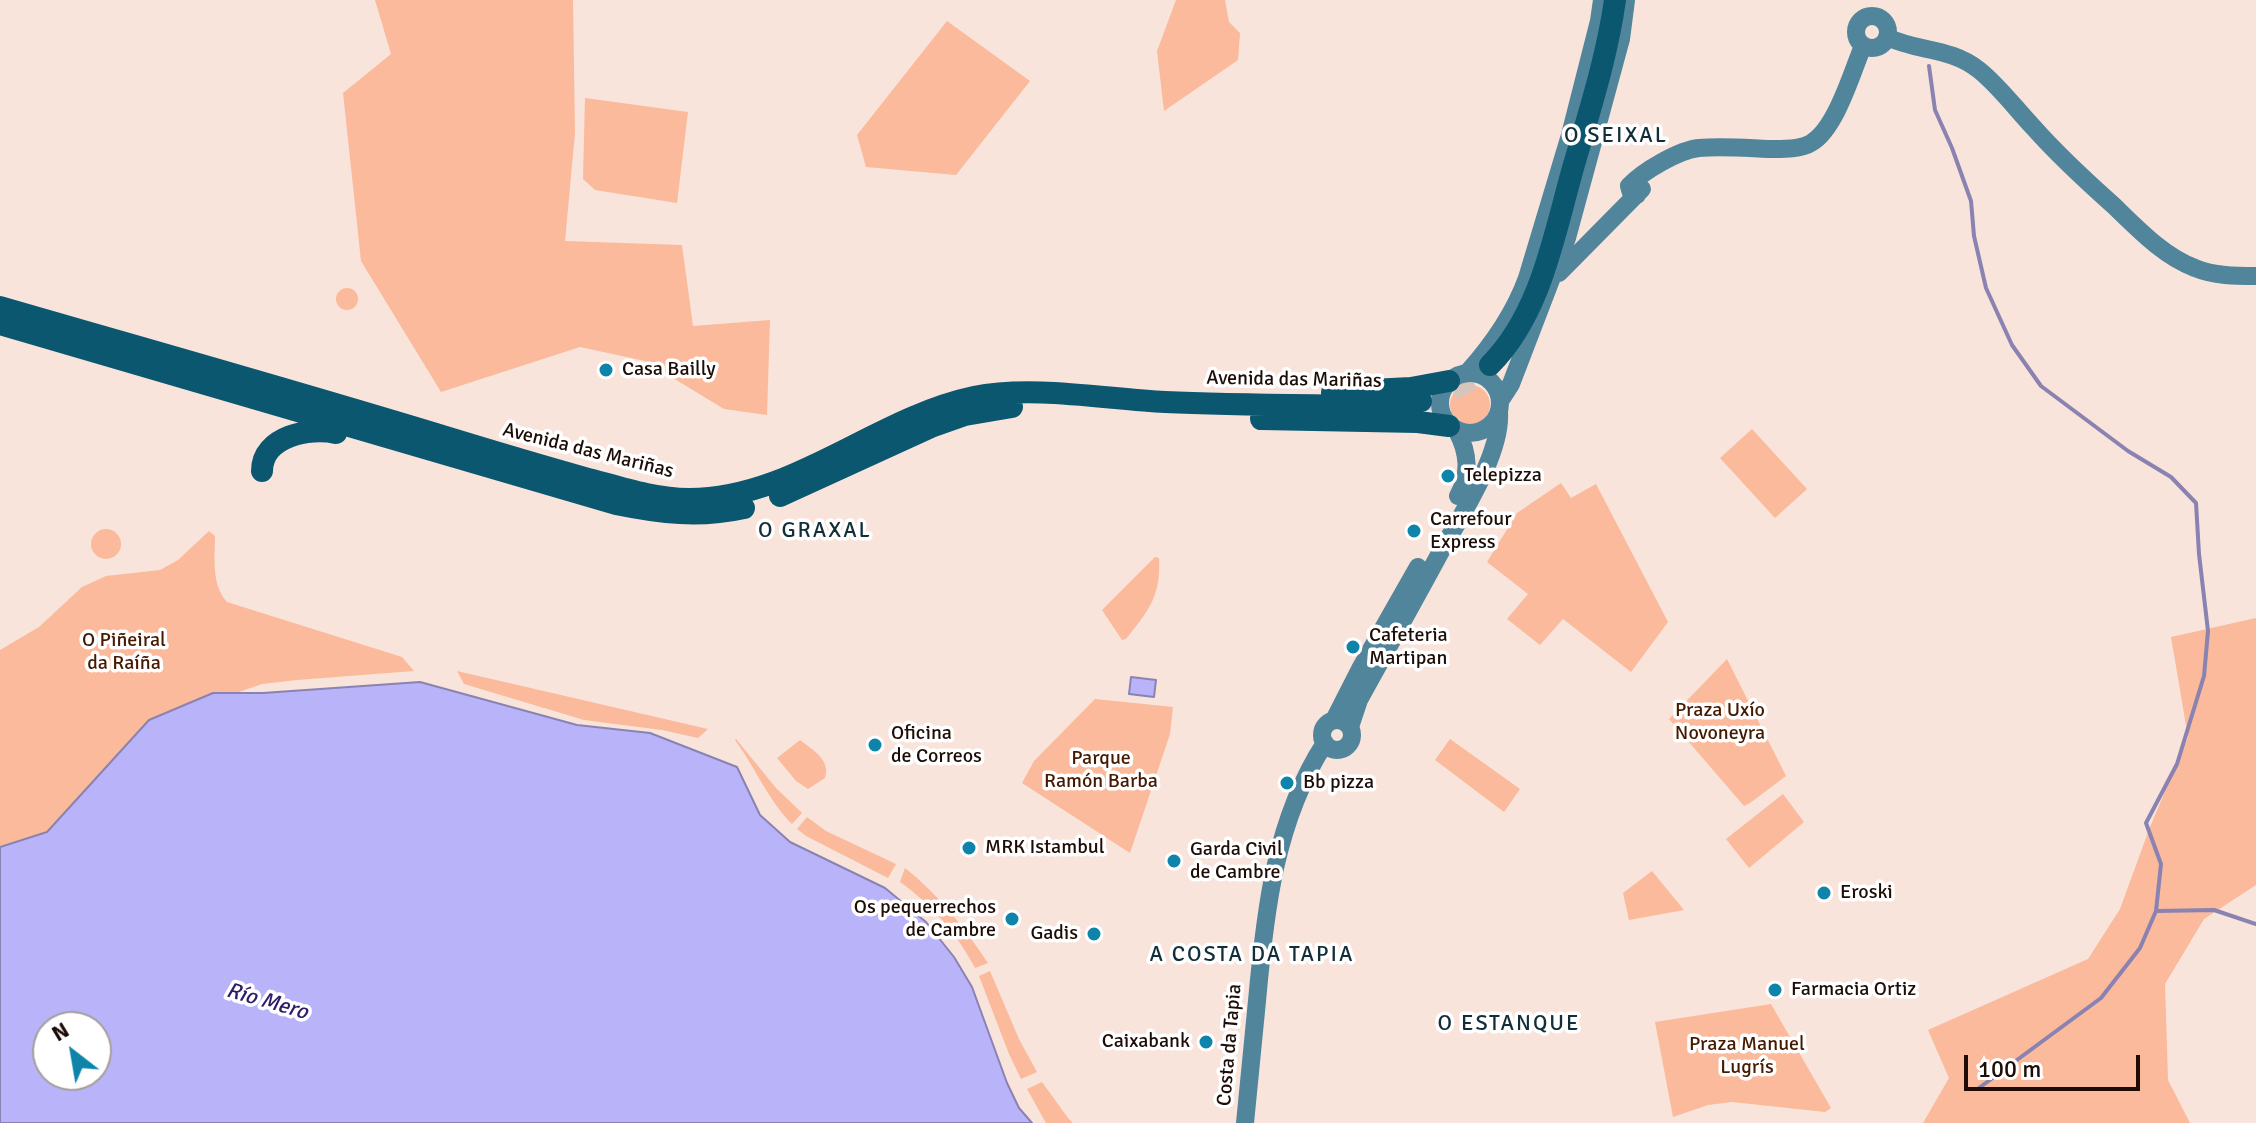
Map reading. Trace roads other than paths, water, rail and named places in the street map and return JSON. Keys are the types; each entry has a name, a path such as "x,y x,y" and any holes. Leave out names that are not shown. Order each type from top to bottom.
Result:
{"highway":[{"path":"1490,365 1517,333 1541,275 1598,82 1615,0"},
{"name":"Avenida das Mariñas","path":"0,307 286,388 514,458 626,489 675,498 717,497 751,490 801,471 919,414 977,396 1023,392 1165,402 1364,406 1421,401"},
{"name":"Avenida das Mariñas","path":"0,324 493,469 616,504 664,514 728,511 775,498 931,427 965,415 1015,406 1092,407 1165,402"},
{"path":"1023,392 1173,387 1338,392 1411,388 1458,377"},
{"path":"1092,407 1134,415 1418,422 1453,428"},
{"path":"262,471 265,456 279,442 315,430 334,432 457,466 493,469"}],"main road":[{"path":"1342,724 1360,669 1463,487 1468,472 1466,450 1443,418 1439,398 1443,388 1458,377 1504,326 1519,300 1570,135 1602,0"},
{"path":"1453,428 1474,433 1490,426 1511,384 1567,238 1621,39 1626,0"},
{"path":"1866,8 1885,23 1887,37 1876,48 1863,46 1859,42 1855,31 1866,8"},
{"path":"1887,37 1961,58 1982,71 2057,154 2164,250 2196,269 2214,274 2256,276"},
{"path":"1554,277 1637,195 1631,193 1629,186 1651,168 1696,148 1775,149 1810,144 1826,129 1838,109 1863,46"},
{"path":"1342,724 1359,700 1493,451 1500,425 1495,386 1475,373 1458,377"},
{"path":"1359,700 1363,679 1360,669"},
{"path":"1330,746 1345,747 1350,742 1352,732 1342,724"},
{"name":"Costa da Tapia","path":"1245,1123 1284,875 1298,823 1330,746"},
{"name":"Costa da Tapia","path":"1256,1123 1262,941 1272,872 1303,780 1330,746"},
{"path":"1262,941 1276,925"}],"water":[{"path":"1131,677 1156,680 1154,697 1129,694"},
{"name":"Río Mero","path":"420,682 577,725 650,733 737,767 760,815 790,842 885,888 926,922 954,957 972,987 1007,1083 1019,1108 1032,1123 0,1123 0,847 47,832 149,720 213,693 263,693"}],"waterway":[{"path":"1929,66 1935,110 1971,201 1974,236 1986,288 2012,345 2041,386 2128,451 2171,477 2196,503 2208,631 2204,676 2177,764 2146,823 2161,864 2156,911 2140,948 2101,998 1979,1088"},
{"path":"2157,911 2214,910 2256,924"}],"tunnel":[{"path":"1421,401 1458,387 1490,365"}],"place":[{"name":"Casa Bailly","path":"606,370"},
{"name":"Telepizza","path":"1448,476"},
{"name":"Carrefour Express","path":"1414,531"},
{"name":"Cafeteria Martipan","path":"1353,647"},
{"name":"Oficina de Correos","path":"875,745"},
{"name":"Bb pizza","path":"1287,783"},
{"name":"MRK Istambul","path":"969,848"},
{"name":"Garda Civil de Cambre","path":"1174,861"},
{"name":"Eroski","path":"1824,893"},
{"name":"Os pequerrechos de Cambre","path":"1012,919"},
{"name":"Gadis","path":"1094,934"},
{"name":"Farmacia Ortiz","path":"1775,990"},
{"name":"Caixabank","path":"1206,1042"}],"district":[{"name":"O SEIXAL","path":"1616,136"},
{"name":"O GRAXAL","path":"815,531"},
{"name":"A COSTA DA TAPIA","path":"1252,955"},
{"name":"O ESTANQUE","path":"1509,1024"}],"park label":[{"name":"O Piñeiral da Raíña","path":"124,652"},
{"name":"Praza Uxío Novoneyra","path":"1720,722"},
{"name":"Parque Ramón Barba","path":"1101,770"},
{"name":"Praza Manuel Lugrís","path":"1747,1056"}]}
